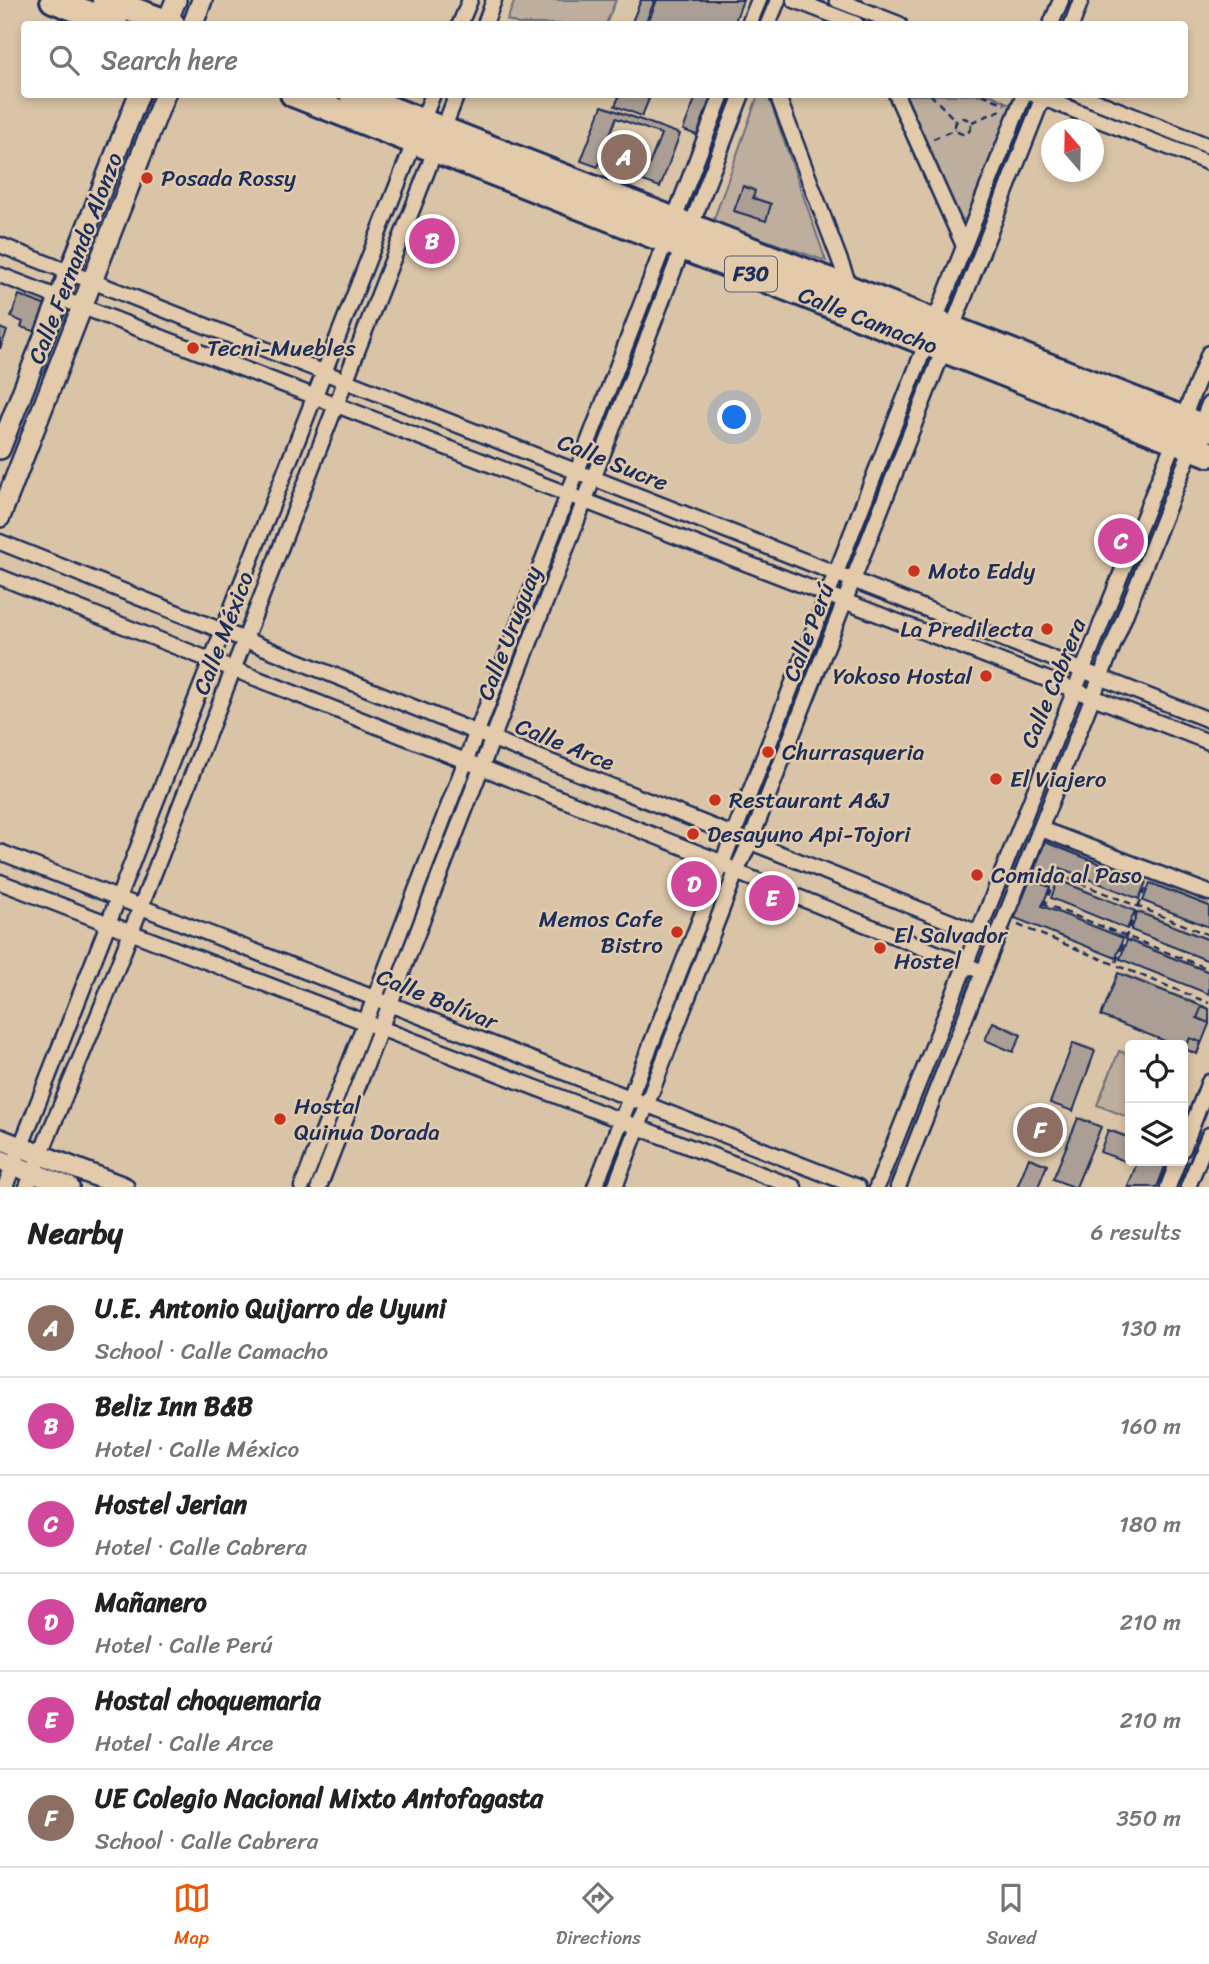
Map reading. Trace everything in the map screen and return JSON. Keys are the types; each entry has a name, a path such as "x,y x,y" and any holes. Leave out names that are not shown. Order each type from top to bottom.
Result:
{"highway":[{"path":"52,0 107,21"},
{"path":"105,0 170,18"},
{"name":"Calle Camacho","path":"306,98 429,136 939,336 1197,431"},
{"name":"Calle Camacho","path":"359,98 429,136"},
{"name":"Calle Camacho","path":"678,234 851,290 939,336"}],"main road":[{"path":"193,21 202,0"},
{"name":"Calle Fernando Alonzo","path":"0,449 137,98"},
{"name":"Calle Fernando Alonzo","path":"0,517 163,98"},
{"path":"0,1139 30,1180 69,1187"},
{"path":"11,1157 40,1155 124,1187"}],"street":[{"path":"461,21 470,0"},
{"path":"486,21 494,0"},
{"path":"750,21 759,0"},
{"path":"769,21 778,0"},
{"path":"794,0 848,21"},
{"path":"837,0 891,21"},
{"path":"1052,21 1061,0"},
{"path":"1073,21 1081,0"},
{"name":"Calle México","path":"30,1180 131,932 345,382 429,136 433,98"},
{"name":"Calle México","path":"5,1187 11,1157 118,898 324,373 429,136 454,98"},
{"name":"Calle Uruguay","path":"319,1187 593,480 678,234 721,98"},
{"name":"Calle Uruguay","path":"302,1187 577,473 678,234 740,98"},
{"path":"779,98 851,290"},
{"path":"898,98 964,246"},
{"name":"Calle Perú","path":"615,1187 736,872 751,842 853,582 939,336 964,246 1022,98"},
{"name":"Calle Perú","path":"595,1187 835,575 1039,98"},
{"path":"1045,98 1209,163"},
{"path":"1088,98 1209,146"},
{"name":"Calle Sucre","path":"0,245 1209,720"},
{"name":"Calle Sucre","path":"0,275 314,398 469,454 568,496 844,604 1209,742"},
{"name":"Calle Cabrera","path":"898,1187 1197,431 1209,353"},
{"name":"Calle Cabrera","path":"877,1187 1083,670 1197,431"},
{"name":"Calle Arce","path":"0,542 996,940"},
{"path":"0,577 721,862 736,872 984,972"},
{"path":"1041,829 1209,893"},
{"name":"Calle Bolívar","path":"0,852 629,1100 858,1187"},
{"name":"Calle Bolívar","path":"0,881 794,1187"},
{"path":"1188,1136 1209,1082"},
{"path":"1188,1187 1209,1135"},
{"path":"1168,1187 1176,1166"}],"path":[{"path":"934,98 956,121 956,129"},
{"path":"971,123 1007,109 989,98"},
{"path":"956,121 965,117 971,123 971,130 966,134 956,129"},
{"path":"929,141 956,129"},
{"path":"1115,963 1153,872"},
{"path":"1209,935 1057,874 1045,904 1209,969"},
{"path":"1004,920 1209,1003"}],"shaded area":[{"path":"515,0 616,0 607,21 507,20"},
{"path":"757,98 769,98 826,261 713,222"},
{"path":"907,98 998,98 1011,105 967,220 958,218"},
{"path":"1119,1051 1125,1053 1125,1116 1097,1105"}],"building":[{"path":"641,0 655,0 646,21 632,21"},
{"path":"657,0 743,0 735,21 649,21"},
{"path":"618,98 649,99 642,116 615,106"},
{"path":"695,98 711,98 697,135 683,130"},
{"path":"602,106 680,134 660,187 643,181 661,134 616,118 598,167 581,161"},
{"path":"743,186 755,191 753,198 771,204 766,221 734,211"},
{"path":"19,295 46,306 36,332 21,327 23,322 11,317"},
{"path":"0,328 7,331 0,349"},
{"path":"1045,842 1146,882 1139,899 1058,867 1051,884 1032,876"},
{"path":"1030,880 1050,887 1042,906 1123,938 1116,958 1015,918"},
{"path":"1058,880 1135,911 1127,929 1051,898"},
{"path":"1150,883 1209,906 1209,927 1143,901"},
{"path":"1138,912 1209,940 1209,961 1131,930"},
{"path":"1127,940 1209,972 1209,994 1120,959"},
{"path":"1118,973 1209,1009 1209,1024 1197,1054 1188,1050 1188,1040 1162,1040 1101,1016"},
{"path":"1202,1006 1209,1009 1209,1023 1197,1018"},
{"path":"993,1022 1021,1035 1013,1052 985,1040"},
{"path":"1190,1038 1201,1042 1197,1054 1188,1050"},
{"path":"1073,1043 1095,1051 1073,1111 1050,1103"},
{"path":"1078,1118 1101,1127 1076,1187 1073,1187 1053,1179"},
{"path":"1108,1130 1125,1136 1125,1161 1100,1152"},
{"path":"1029,1158 1047,1165 1038,1187 1017,1187"},
{"path":"1136,1166 1165,1166 1157,1187 1128,1187"}],"place":[{"name":"U.E. Antonio Quijarro de Uyuni","path":"624,157"},
{"name":"Posada Rossy","path":"147,178"},
{"name":"Beliz Inn B&B","path":"432,241"},
{"name":"Tecni-Muebles","path":"193,348"},
{"name":"Hostel Jerian","path":"1121,541"},
{"name":"Moto Eddy","path":"914,571"},
{"name":"La Predilecta","path":"1047,629"},
{"name":"Yokoso Hostal","path":"986,676"},
{"name":"Churrasqueria","path":"768,752"},
{"name":"El Viajero","path":"996,779"},
{"name":"Restaurant A&J","path":"715,800"},
{"name":"Desayuno Api-Tojori","path":"693,834"},
{"name":"Comida al Paso","path":"977,875"},
{"name":"Mañanero","path":"694,884"},
{"name":"Hostal choquemaria","path":"772,898"},
{"name":"Memos Cafe Bistro","path":"677,932"},
{"name":"El Salvador Hostel","path":"880,948"},
{"name":"Hostal Quinua Dorada","path":"280,1119"},
{"name":"UE Colegio Nacional Mixto Antofagasta","path":"1040,1130"}]}
